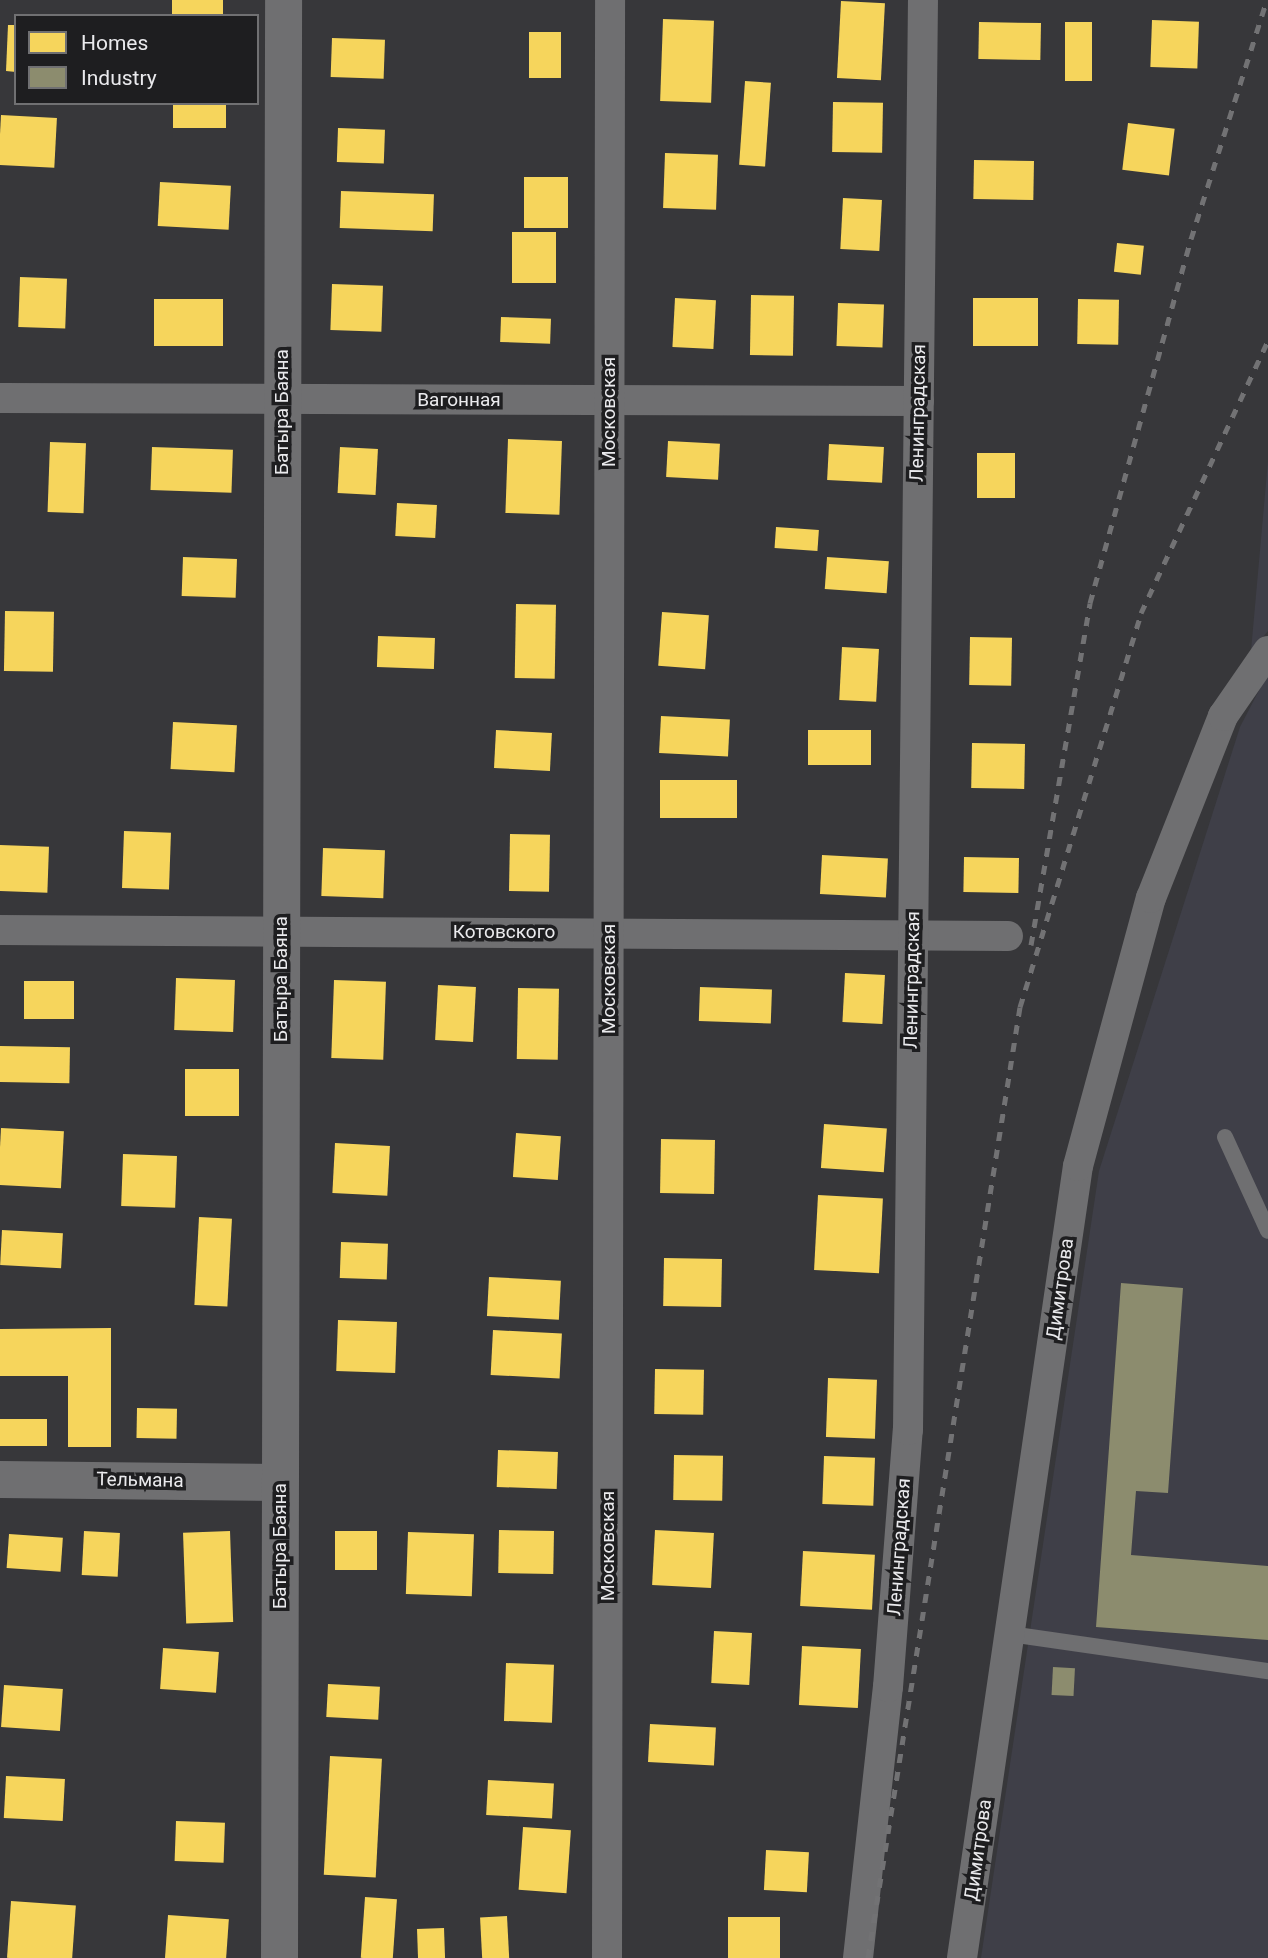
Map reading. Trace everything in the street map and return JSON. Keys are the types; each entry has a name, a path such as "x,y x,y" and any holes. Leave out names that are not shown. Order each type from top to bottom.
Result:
{"street":[{"name":"Батыра Баяна","path":"279,1958 283,0"},
{"name":"Московская","path":"607,1958 610,0"},
{"name":"Ленинградская","path":"858,1958 888,1687 908,1430 923,0"},
{"name":"Вагонная","path":"0,398 919,401"},
{"name":"Димитрова","path":"962,1958 1082,1153 1151,898 1223,716 1268,651"},
{"name":"Котовского","path":"0,930 1008,936"},
{"name":"Тельмана","path":"0,1479 280,1482"}],"lane":[{"path":"1225,1137 1268,1231"},
{"path":"1010,1634 1268,1671"}],"shaded area":[{"path":"1268,461 1268,631 1251,651"},
{"path":"1268,673 1268,1958 981,1958 1099,1171 1240,727"}],"building: Homes":[{"path":"172,0 223,0 223,14 172,14"},
{"path":"841,1 885,3 881,80 837,78"},
{"path":"663,19 714,21 711,103 660,101"},
{"path":"1152,20 1199,22 1197,69 1150,67"},
{"path":"979,22 1041,23 1040,60 978,59"},
{"path":"1065,22 1092,22 1092,81 1065,81"},
{"path":"8,25 14,25 14,72 6,71"},
{"path":"529,32 561,32 561,78 529,78"},
{"path":"332,38 385,40 384,79 331,77"},
{"path":"745,81 771,83 765,167 739,165"},
{"path":"833,102 883,103 882,153 832,152"},
{"path":"173,105 226,105 226,128 173,128"},
{"path":"1,115 57,118 54,168 0,165"},
{"path":"1128,123 1175,129 1169,175 1122,170"},
{"path":"338,128 385,130 384,164 337,162"},
{"path":"665,153 718,155 716,210 663,208"},
{"path":"974,160 1034,161 1033,200 973,199"},
{"path":"524,177 568,177 568,228 524,228"},
{"path":"160,182 231,186 229,230 158,226"},
{"path":"341,191 434,194 433,231 340,228"},
{"path":"843,198 882,200 879,251 840,249"},
{"path":"512,232 556,232 556,283 512,283"},
{"path":"1117,243 1144,246 1141,275 1114,272"},
{"path":"20,277 67,279 65,329 18,327"},
{"path":"332,284 383,286 381,332 330,330"},
{"path":"751,295 794,296 793,356 750,355"},
{"path":"675,298 716,300 713,349 672,347"},
{"path":"973,298 1038,298 1038,346 973,346"},
{"path":"154,299 223,299 223,346 154,346"},
{"path":"1078,299 1119,300 1118,345 1077,344"},
{"path":"838,303 884,305 882,348 836,346"},
{"path":"501,317 551,319 550,344 500,342"},
{"path":"508,439 562,441 559,515 505,513"},
{"path":"668,441 720,444 718,480 666,477"},
{"path":"50,442 86,443 84,513 48,512"},
{"path":"829,444 884,447 882,483 827,480"},
{"path":"152,447 233,450 231,493 150,490"},
{"path":"340,447 378,449 376,495 338,493"},
{"path":"977,453 1015,453 1015,498 977,498"},
{"path":"397,503 437,505 435,538 395,536"},
{"path":"776,527 819,530 817,551 775,548"},
{"path":"183,557 237,559 236,598 182,596"},
{"path":"827,557 889,561 887,593 825,589"},
{"path":"516,604 556,605 555,679 515,678"},
{"path":"5,611 54,612 53,672 4,671"},
{"path":"662,612 709,615 705,669 658,666"},
{"path":"378,636 435,638 434,669 377,667"},
{"path":"970,637 1012,638 1011,686 969,685"},
{"path":"842,647 879,649 876,702 839,700"},
{"path":"661,716 730,720 728,757 659,753"},
{"path":"173,722 237,725 234,772 171,769"},
{"path":"496,730 552,733 550,771 494,768"},
{"path":"808,730 871,730 871,765 808,765"},
{"path":"972,743 1025,744 1024,789 971,788"},
{"path":"660,780 737,780 737,818 660,818"},
{"path":"124,831 171,833 169,890 122,888"},
{"path":"510,834 550,835 549,892 509,891"},
{"path":"0,845 49,847 47,893 0,891"},
{"path":"323,848 385,850 383,898 321,896"},
{"path":"822,855 888,858 886,897 820,894"},
{"path":"964,857 1019,858 1018,893 963,892"},
{"path":"845,973 885,975 882,1024 842,1022"},
{"path":"176,978 235,980 233,1032 174,1030"},
{"path":"334,980 386,982 383,1060 331,1058"},
{"path":"24,981 74,981 74,1019 24,1019"},
{"path":"438,985 476,987 473,1042 435,1040"},
{"path":"700,987 772,990 771,1023 699,1021"},
{"path":"518,988 559,989 558,1060 517,1059"},
{"path":"0,1046 70,1047 69,1083 0,1082"},
{"path":"185,1069 239,1069 239,1116 185,1116"},
{"path":"824,1124 887,1128 884,1172 821,1168"},
{"path":"1,1128 64,1131 61,1188 0,1185"},
{"path":"516,1133 561,1136 558,1180 513,1177"},
{"path":"661,1139 715,1140 714,1194 660,1193"},
{"path":"335,1143 390,1146 387,1196 332,1193"},
{"path":"123,1154 177,1156 175,1208 121,1206"},
{"path":"818,1195 883,1198 879,1273 814,1270"},
{"path":"199,1217 232,1219 227,1307 194,1305"},
{"path":"2,1230 63,1233 61,1268 0,1265"},
{"path":"341,1242 388,1244 387,1280 340,1278"},
{"path":"664,1258 722,1259 721,1307 663,1306"},
{"path":"489,1277 561,1281 559,1320 487,1316"},
{"path":"338,1320 397,1322 395,1373 336,1371"},
{"path":"111,1328 111,1447 68,1447 68,1376 0,1376 0,1329"},
{"path":"493,1330 562,1334 560,1379 491,1375"},
{"path":"655,1369 704,1370 703,1415 654,1414"},
{"path":"828,1378 877,1380 875,1439 826,1437"},
{"path":"137,1408 177,1409 176,1439 136,1438"},
{"path":"0,1419 47,1419 47,1446 0,1446"},
{"path":"498,1450 558,1452 557,1489 497,1487"},
{"path":"674,1455 723,1456 722,1501 673,1500"},
{"path":"824,1456 875,1458 873,1506 822,1504"},
{"path":"499,1530 554,1531 553,1574 498,1573"},
{"path":"655,1530 714,1533 711,1588 652,1585"},
{"path":"84,1531 120,1533 118,1577 82,1575"},
{"path":"230,1531 233,1622 186,1624 183,1533"},
{"path":"335,1531 377,1531 377,1570 335,1570"},
{"path":"408,1532 474,1534 472,1596 406,1594"},
{"path":"9,1534 63,1538 60,1572 7,1568"},
{"path":"803,1551 875,1555 872,1610 800,1606"},
{"path":"714,1631 752,1633 749,1685 711,1683"},
{"path":"802,1646 861,1649 858,1708 799,1705"},
{"path":"163,1648 219,1652 216,1693 160,1689"},
{"path":"506,1663 554,1665 552,1723 504,1721"},
{"path":"328,1684 380,1687 378,1720 326,1717"},
{"path":"4,1685 63,1689 60,1731 1,1727"},
{"path":"650,1724 716,1727 714,1765 648,1762"},
{"path":"330,1756 382,1759 376,1878 324,1875"},
{"path":"6,1776 65,1779 63,1821 4,1818"},
{"path":"488,1780 554,1783 552,1818 486,1815"},
{"path":"176,1821 225,1823 224,1863 175,1861"},
{"path":"523,1827 571,1830 566,1893 519,1890"},
{"path":"766,1850 809,1852 807,1892 764,1890"},
{"path":"365,1897 397,1899 393,1958 361,1958"},
{"path":"11,1901 76,1906 72,1958 7,1958"},
{"path":"168,1915 229,1919 226,1958 165,1958"},
{"path":"507,1916 509,1958 482,1958 480,1917"},
{"path":"728,1917 780,1917 780,1958 728,1958"},
{"path":"444,1928 445,1958 418,1958 417,1929"}],"building: Industry":[{"path":"1121,1283 1183,1288 1168,1493 1136,1491 1131,1555 1268,1566 1268,1640 1096,1627"},
{"path":"1053,1667 1075,1668 1074,1696 1052,1695"}],"railway":[{"path":"1031,945 1090,603 1191,239 1267,0"},
{"path":"868,1958 1020,1007 1141,613 1268,341"}]}
